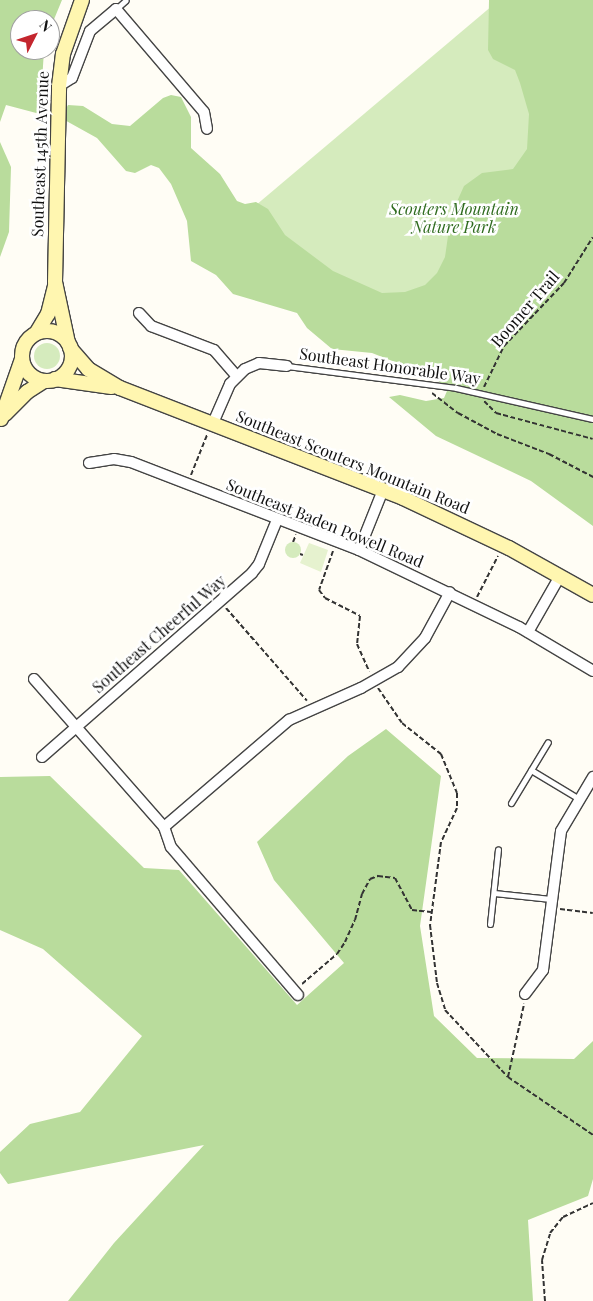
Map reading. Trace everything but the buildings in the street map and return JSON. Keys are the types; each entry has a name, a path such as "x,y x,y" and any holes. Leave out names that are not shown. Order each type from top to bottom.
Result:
{"main road":[{"name":"Southeast 145th Avenue","path":"0,419 22,359 26,341 38,332 48,314 55,282 59,86 63,54 82,0"},
{"name":"Southeast 145th Avenue","path":"0,419 27,392 50,380 70,365 69,345 55,282"},
{"path":"38,332 55,332 69,345"},
{"name":"Southeast Scouters Mountain Road","path":"69,345 88,369 120,388 384,490 504,545 593,595"},
{"path":"22,359 30,374 50,380"},
{"name":"Southeast Scouters Mountain Road","path":"50,380 120,388"}],"street":[{"path":"59,86 72,78 90,31 116,9 204,112 207,128"},
{"path":"139,313 151,326 214,350 237,376 219,425"},
{"name":"Southeast Honorable Way","path":"237,376 259,364 286,366"},
{"name":"Southeast Baden Powell Road","path":"89,464 122,460 359,550 450,592 528,632 593,671"},
{"path":"359,550 384,490"},
{"name":"Southeast Cheerful Way","path":"42,757 220,601 259,564 277,520"},
{"path":"528,632 560,576"},
{"path":"164,827 289,720 313,707 374,681 398,667 418,646 450,592"},
{"path":"34,680 164,827 171,847 296,993"},
{"path":"525,994 543,970 561,831 593,778"}],"lane":[{"path":"116,9 126,0"},
{"name":"Southeast Honorable Way","path":"286,366 482,394 593,419"},
{"path":"511,803 548,742"},
{"path":"531,770 579,799"},
{"path":"490,924 498,849"},
{"path":"494,893 551,904"}],"path":[{"name":"Boomer Trail","path":"482,394 487,375 504,346 564,283 593,237"},
{"path":"422,385 473,421 593,477"},
{"path":"482,394 486,405 496,413 593,439"},
{"path":"188,484 208,433 221,438 219,425"},
{"path":"337,542 319,590 325,598 360,616 357,644 374,681 402,723 441,754 457,794 457,808 441,842 431,912 437,983 445,1010 508,1077 593,1135"},
{"path":"473,604 504,545"},
{"path":"220,601 313,707"},
{"path":"296,993 337,954 355,920 367,884 378,876 395,878 412,910 431,912"},
{"path":"551,904 593,913"},
{"path":"508,1077 525,994"},
{"path":"545,1301 542,1260 550,1233 566,1215 593,1203"}],"green space":[{"path":"0,0 62,0 58,10 10,10 10,60 43,60 40,114 6,105 0,122"},
{"name":"Scouters Mountain Nature Park","path":"489,0 593,0 593,526 531,481 436,436 389,397 400,395 426,401 444,398 447,391 436,378 372,353 332,349 307,328 297,313 233,294 216,275 191,261 187,221 171,184 159,168 151,165 135,173 126,171 97,138 61,118 68,105 83,106 112,124 130,126 163,98 171,95 181,97 191,117 191,148 220,174 237,201 245,204 256,202 268,209 285,235 333,271 382,293 405,292 425,285 437,273 445,257 451,215 464,186 482,173 513,169 527,149 529,114 515,70 493,59 488,50"},
{"name":"Scouters Mountain Nature Park","path":"499,0 593,0 593,460 230,227"},
{"path":"0,142 11,167 9,232 0,257"},
{"path":"47,343 56,347 60,356 56,365 47,369 38,365 34,356 38,347"},
{"path":"293,542 299,544 301,550 299,556 293,558 287,556 285,550 287,544"},
{"path":"309,543 328,550 321,572 300,563"},
{"path":"386,729 441,776 420,926 434,1016 477,1058 574,1059 593,1041 593,1179 588,1196 528,1220 533,1301 68,1301 114,1243 204,1145 8,1184 0,1173 0,1152 30,1124 80,1112 142,1036 43,949 0,930 0,777 50,776 144,868 179,870 297,1005 344,963 274,880 257,842 348,756"}]}
